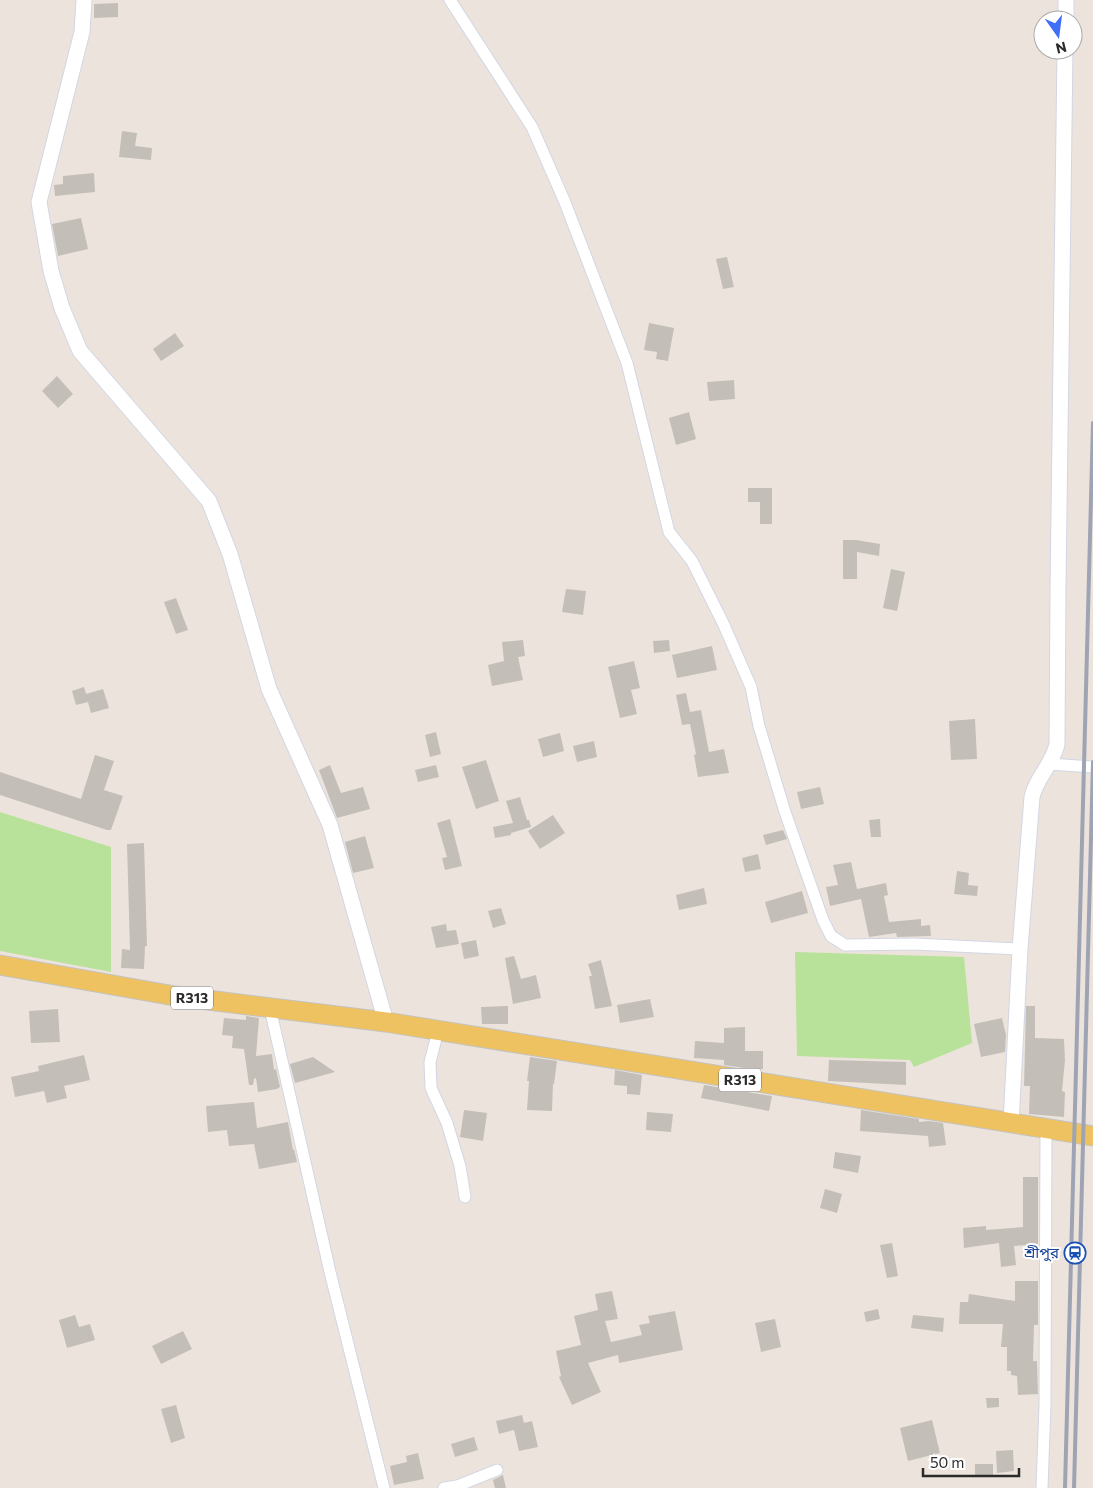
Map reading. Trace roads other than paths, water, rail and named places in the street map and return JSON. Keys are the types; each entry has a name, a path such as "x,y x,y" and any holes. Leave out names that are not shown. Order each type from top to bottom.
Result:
{"main road":[{"name":"R313","path":"0,965 175,996 386,1022 1093,1136"}],"street":[{"path":"84,0 82,32 39,202 51,271 62,308 80,351 209,501 230,554 269,689 330,825 386,1022"},
{"path":"450,0 532,127 564,200 627,363 669,532 692,562 723,622 751,687 760,726 785,812 823,920 831,936 845,945 914,944 1020,949"},
{"path":"1011,1124 1020,949 1032,797 1036,785 1049,764 1057,744 1066,60"},
{"path":"1049,764 1093,767"},
{"path":"270,1008 330,1272 383,1488"},
{"path":"438,1031 430,1062 432,1088 447,1124 460,1166 465,1197"},
{"path":"1042,1488 1045,1405 1046,1129"},
{"path":"444,1488 456,1486 497,1470"}],"railway":[{"path":"1065,1488 1093,423"},
{"path":"1074,1488 1093,762"}],"place":[{"name":"শ্রীপুর","path":"1075,1253"}]}
